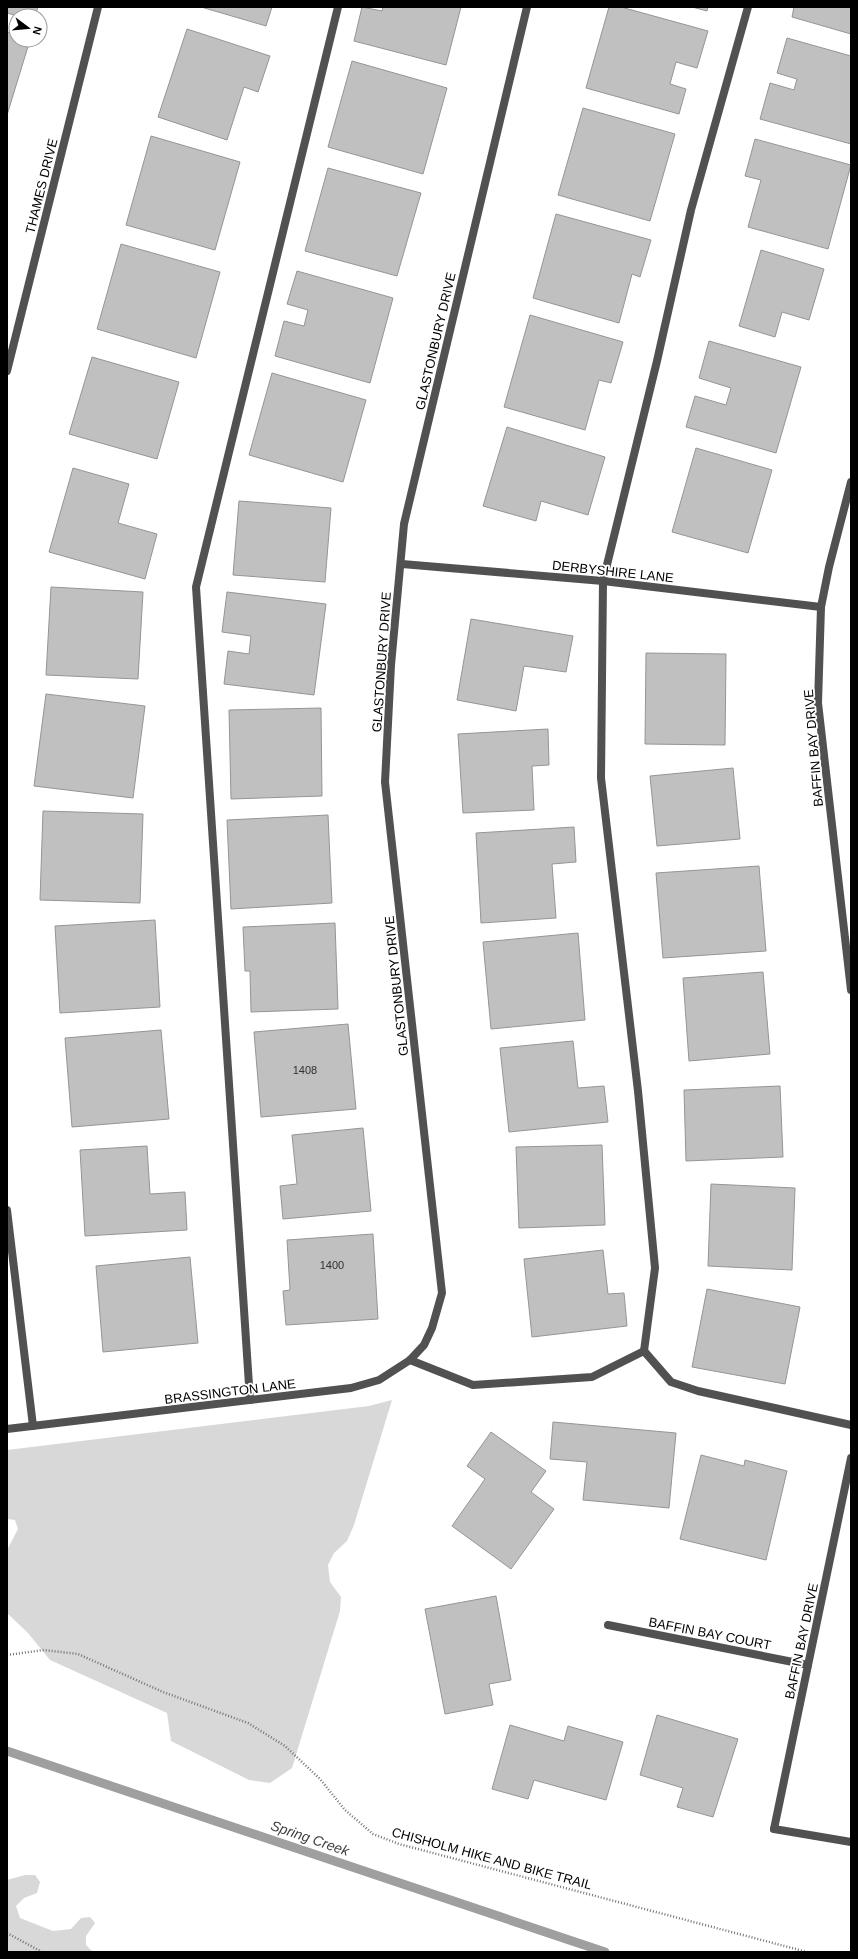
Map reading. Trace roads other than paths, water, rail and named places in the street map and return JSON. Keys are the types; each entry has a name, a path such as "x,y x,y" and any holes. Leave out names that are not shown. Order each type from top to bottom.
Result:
{"street":[{"name":"THAMES DRIVE","path":"7,371 98,7"},
{"path":"250,1400 196,587 338,7"},
{"name":"GLASTONBURY DRIVE","path":"432,1328 442,1293 385,782 392,666 402,564 404,524 527,7"},
{"path":"748,7 691,210 657,361 603,581 601,778 638,1090 655,1268 644,1351 671,1382 698,1391 851,1425"},
{"name":"BAFFIN BAY DRIVE","path":"851,482 829,567 821,607 818,703 851,990"},
{"name":"DERBYSHIRE LANE","path":"402,564 603,581 821,607"},
{"path":"7,1210 33,1426"},
{"name":"BRASSINGTON LANE","path":"7,1429 350,1388 378,1380 410,1360 424,1344 432,1328"},
{"path":"410,1360 473,1385 592,1377 644,1351"},
{"name":"BAFFIN BAY DRIVE","path":"851,1458 774,1829 851,1842"},
{"name":"BAFFIN BAY COURT","path":"608,1625 808,1664"}],"waterway":[{"name":"Spring Creek","path":"7,1751 605,1952"}]}
